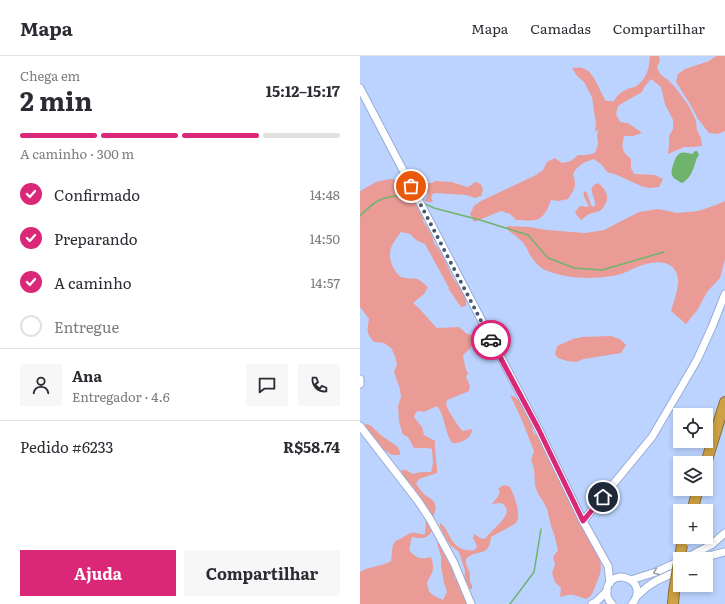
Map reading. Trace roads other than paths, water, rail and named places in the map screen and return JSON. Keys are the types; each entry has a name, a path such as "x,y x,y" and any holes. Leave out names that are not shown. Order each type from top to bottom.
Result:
{"highway":[{"path":"708,456 725,402"},
{"path":"674,604 674,592 682,544"}],"street":[{"path":"360,88 538,428 583,521 608,566 610,583"},
{"path":"583,521 652,437 697,360 725,294"},
{"path":"360,426 426,513 454,563 470,604"},
{"path":"725,533 725,541"},
{"path":"698,552 711,545 725,533"},
{"path":"713,555 725,552"},
{"path":"631,580 656,572 673,564"},
{"path":"608,566 622,577 631,580 636,587 637,596"},
{"path":"632,604 637,596 647,586 673,573"},
{"path":"594,603 606,591 613,580 622,577"},
{"path":"594,603 611,604 606,591"}],"waterway":[{"path":"360,216 372,205 384,198 402,195 411,197"},
{"path":"423,203 434,208 528,235 548,258 574,268 602,270 664,252"},
{"path":"510,604 534,572 541,529"}]}
